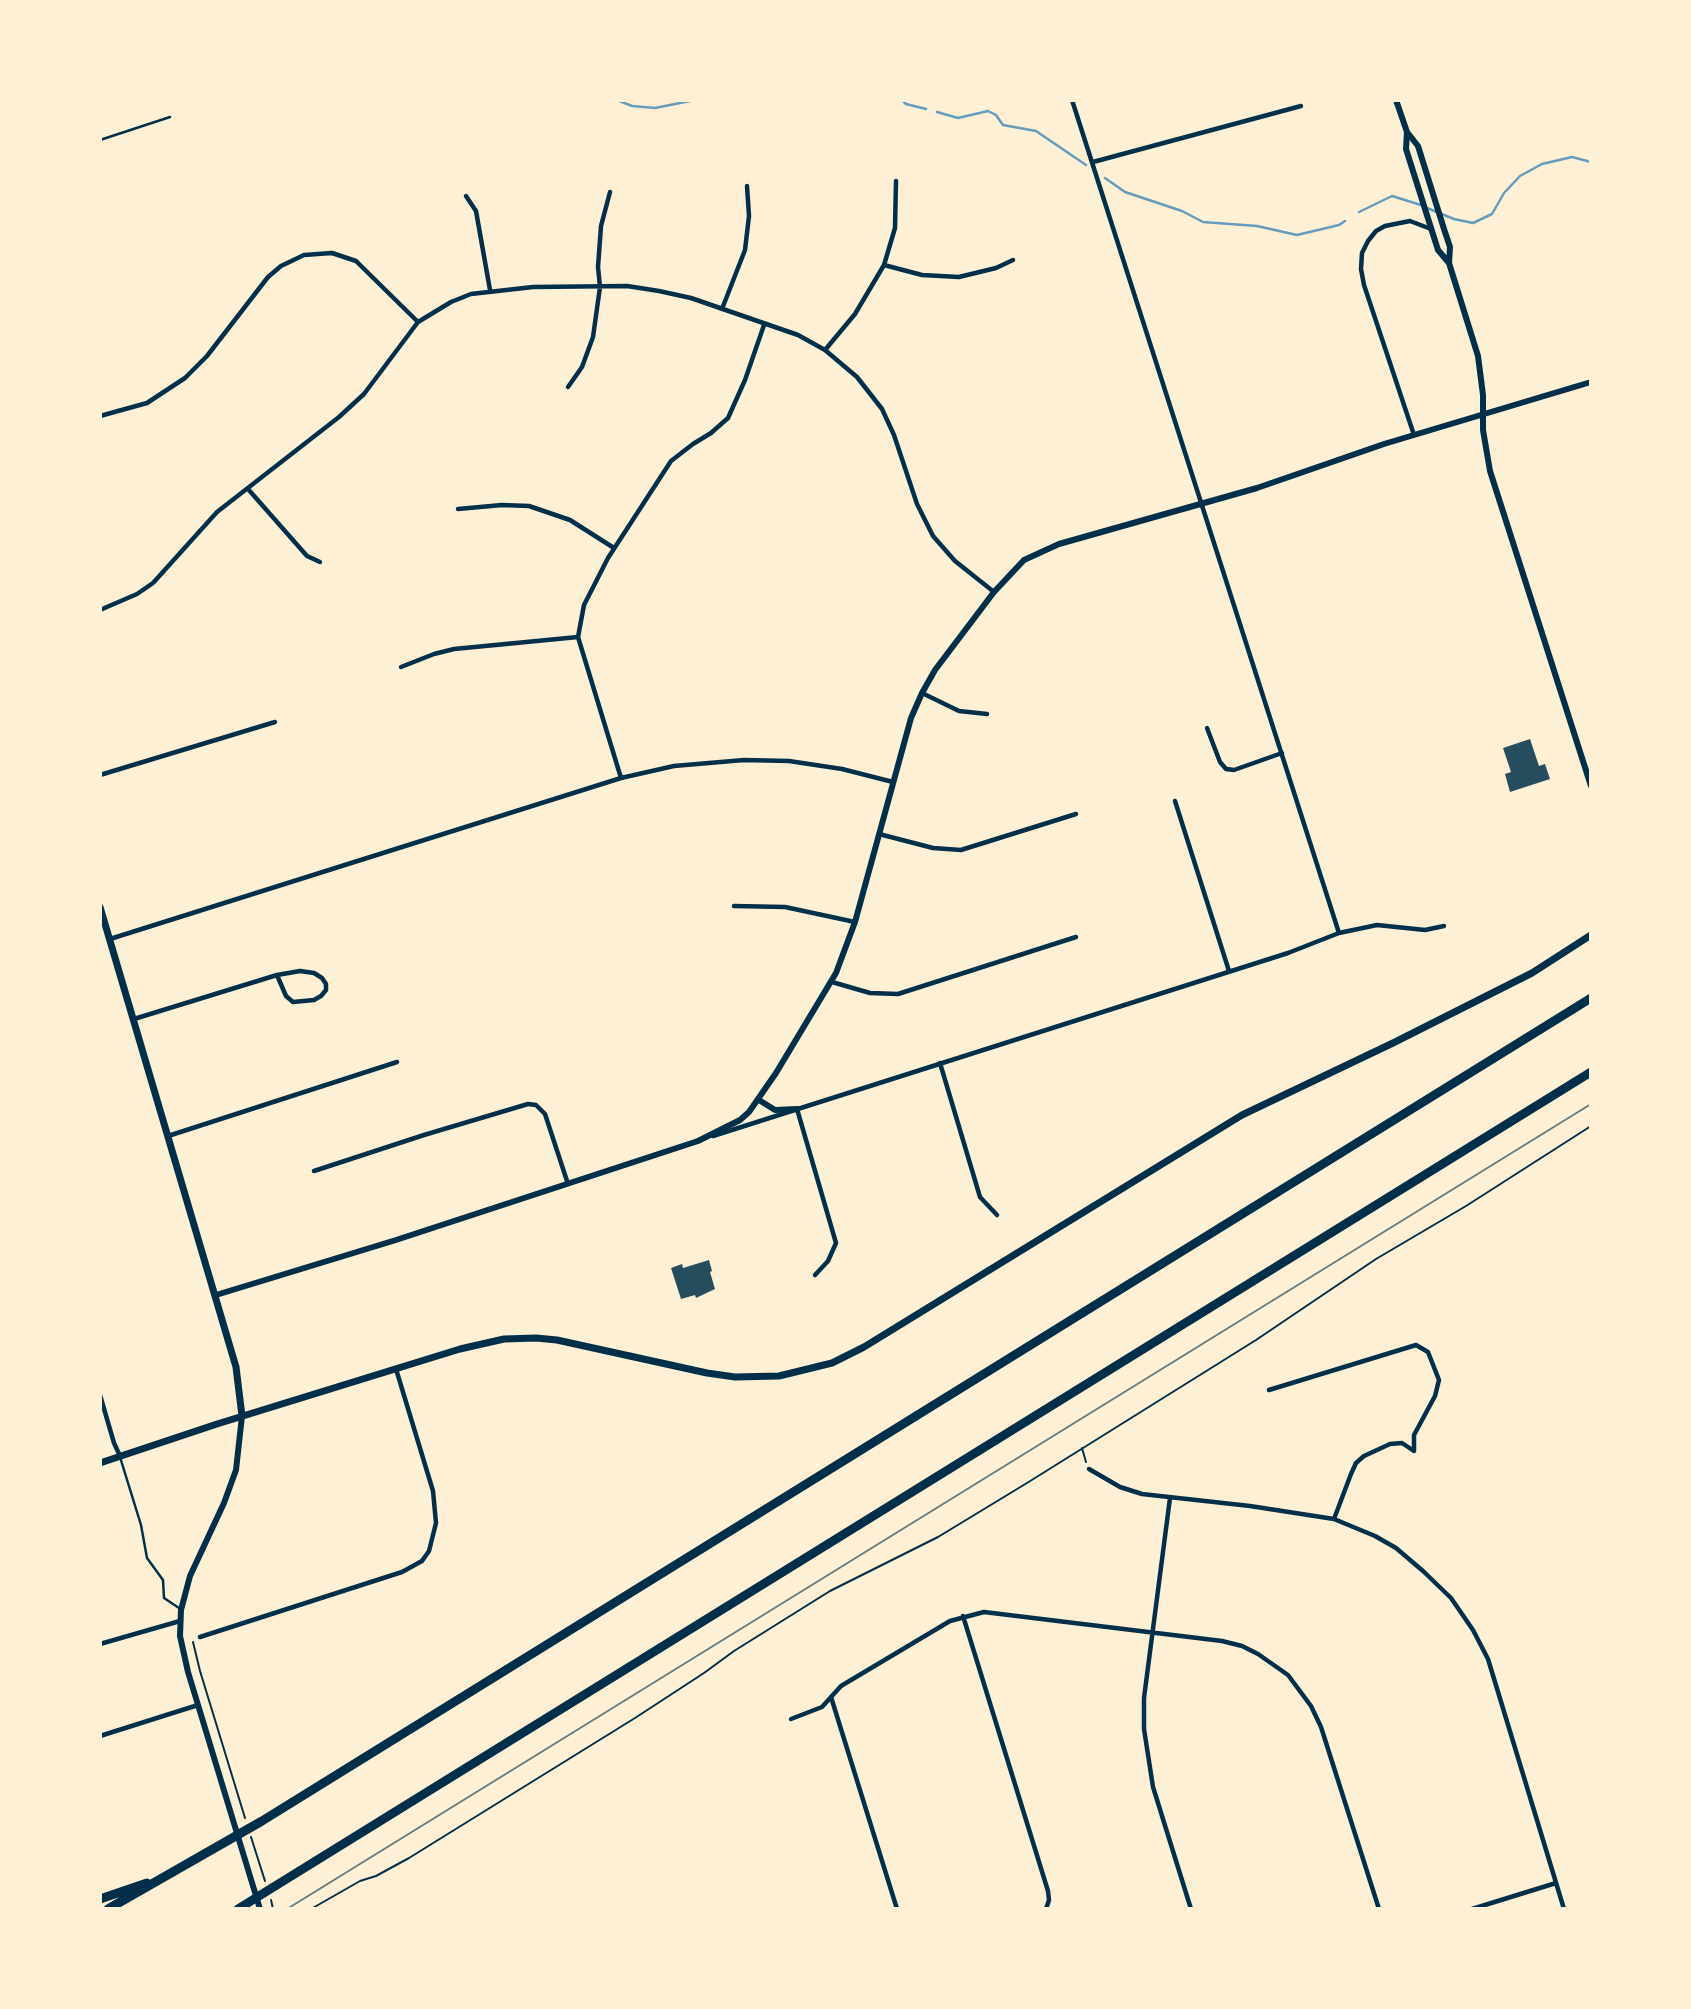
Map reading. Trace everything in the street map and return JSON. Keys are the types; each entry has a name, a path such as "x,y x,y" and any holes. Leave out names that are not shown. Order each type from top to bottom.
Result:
{"highway":[{"path":"108,1909 165,1878 500,1674 1591,998"},
{"path":"238,1909 1591,1072"},
{"path":"100,1899 165,1878"}],"main road":[{"path":"100,907 216,1295 236,1367 242,1416"},
{"path":"100,1463 242,1416 478,1344 536,1338 735,1377 779,1376 832,1363 864,1348 1228,1122 1532,973 1591,935"}],"street":[{"path":"1072,100 1339,933"},
{"path":"1396,100 1407,132 1418,146 1450,247 1448,263"},
{"path":"1093,162 1301,106"},
{"path":"1407,132 1406,149 1415,178 1438,250 1448,263 1478,356 1483,395 1483,430 1490,471 1591,786"},
{"path":"825,350 855,314 884,265 895,228 896,181"},
{"path":"722,309 744,250 749,216 747,186"},
{"path":"568,387 582,367 593,337 600,288 598,251 610,192"},
{"path":"466,197 476,211 490,290"},
{"path":"1414,435 1361,269 1362,253 1376,231 1396,222 1410,221 1432,230"},
{"path":"100,416 147,403 185,378 207,356 268,277 281,266 304,255 332,253 356,261 418,323"},
{"path":"884,265 922,275 960,277 978,274 1013,260"},
{"path":"100,610 137,594 153,583 217,512 339,417 364,394 418,323 451,302 471,294 533,287 627,286 659,291 691,298 798,335 825,350 857,377 884,412 917,504 933,536 954,561 994,592"},
{"path":"621,778 578,638 587,597 614,548 671,461 728,418 745,380 764,325"},
{"path":"713,1136 740,1120 758,1100 832,982 855,922 911,718 922,693 941,662 994,592 1020,563 1040,551 1257,488 1414,435 1591,382"},
{"path":"248,489 307,556 320,562"},
{"path":"457,509 529,506 570,520 614,548"},
{"path":"401,667 454,649 578,638"},
{"path":"922,693 959,711 987,714"},
{"path":"100,775 275,722"},
{"path":"1207,727 1220,762 1226,769 1234,770 1282,753"},
{"path":"109,939 621,778 674,766 744,760 818,765 893,782"},
{"path":"1175,800 1229,971"},
{"path":"879,834 933,848 961,850 1076,814"},
{"path":"734,906 785,907 855,922"},
{"path":"216,1295 1288,953 1339,933 1377,925 1425,930 1444,926"},
{"path":"832,982 870,993 898,993 1076,937"},
{"path":"134,1019 277,975 300,971 314,973 322,978 326,990 314,1000 293,1002 286,996 277,975"},
{"path":"168,1136 397,1062"},
{"path":"940,1063 981,1197 997,1215"},
{"path":"758,1100 775,1110 797,1109"},
{"path":"314,1171 528,1104 536,1105 545,1114 568,1184"},
{"path":"797,1109 836,1242 828,1261 815,1275"},
{"path":"1269,1390 1416,1345 1428,1352 1438,1380 1435,1396 1414,1435 1414,1451 1402,1443 1390,1444 1364,1456 1356,1463 1334,1519"},
{"path":"200,1637 402,1573 422,1561 429,1552 436,1523 433,1491 396,1369"},
{"path":"100,1395 120,1456"},
{"path":"242,1416 240,1454 235,1474 190,1576 180,1621 181,1643 198,1705 260,1909"},
{"path":"1089,1469 1120,1487 1170,1498 1250,1506 1334,1519 1396,1548 1451,1598 1473,1629 1488,1658 1564,1909"},
{"path":"1170,1498 1144,1698 1146,1757 1191,1909"},
{"path":"791,1719 822,1707 841,1686 950,1621 984,1612 1222,1641 1242,1646 1274,1664 1300,1689 1311,1706 1321,1727 1379,1909"},
{"path":"963,1616 1048,1891 1047,1908"},
{"path":"100,1644 180,1621"},
{"path":"831,1697 897,1909"},
{"path":"100,1736 198,1705"},
{"path":"1472,1909 1488,1907 1556,1883"}],"lane":[{"path":"100,140 170,117"},
{"path":"120,1456 141,1525 147,1559 163,1580 164,1598 181,1610"}],"path":[{"path":"311,1909 360,1881 376,1876 409,1858 830,1591 938,1537 1213,1368 1376,1259 1466,1206 1591,1126"},
{"path":"1082,1448 1089,1469"},
{"path":"193,1639 222,1741"}],"building":[{"path":"1530,739 1539,766 1545,764 1550,779 1510,792 1505,774 1511,772 1503,748"},
{"path":"709,1260 715,1289 696,1298 695,1295 681,1299 671,1268 682,1264 683,1268"}],"waterway":[{"path":"529,100 534,100"},
{"path":"617,100 632,106 655,108 695,100"},
{"path":"902,100 906,104 926,109"},
{"path":"937,112 958,118 988,111 996,115 1003,125 1036,131 1086,165"},
{"path":"1427,208 1473,223 1492,214 1504,193 1520,176 1542,164 1572,157 1591,162"},
{"path":"1105,178 1125,192 1182,211 1203,222 1257,226 1297,235 1339,225 1345,221"},
{"path":"1359,212 1392,196 1421,205"}],"tram line":[{"path":"287,1909 1591,1104"}]}
